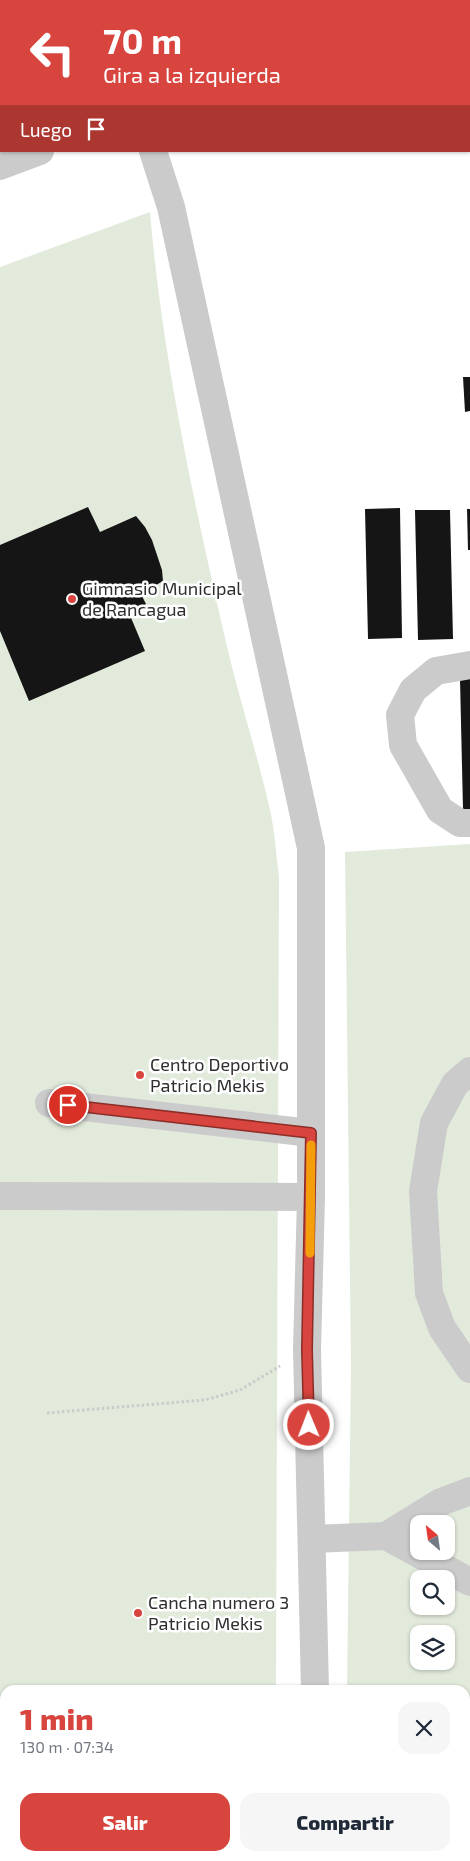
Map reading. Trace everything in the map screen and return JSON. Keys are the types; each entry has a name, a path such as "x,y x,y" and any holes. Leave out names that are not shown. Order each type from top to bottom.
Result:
{"street":[{"path":"0,166 37,152"},
{"path":"153,152 171,207 311,848 311,1197 307,1350 315,1685"},
{"path":"470,665 436,671 413,690 400,715 403,745 440,810 460,823 470,823"},
{"path":"470,1071 455,1084 434,1123 422,1191 429,1293 442,1328 470,1369"},
{"path":"49,1103 311,1133"},
{"path":"0,1196 311,1197"},
{"path":"312,1539 386,1536 441,1502 470,1491"},
{"path":"386,1536 470,1582"}],"path":[{"path":"47,1413 205,1400 240,1390 307,1350"}],"shaded area":[{"name":"Centro Deportivo Patricio Mekis","path":"150,212 162,319 180,426 201,532 225,638 270,810 279,877 276,1685 0,1685 0,267"},
{"path":"470,844 470,1685 347,1685 351,1367 345,852"}],"building":[{"path":"463,377 470,377 470,411 465,412"},
{"name":"Gimnasio Municipal de Rancagua","path":"88,507 100,532 136,516 152,540 162,570 163,581 141,594 146,604 129,613 145,651 29,701 0,631 0,545"},
{"path":"400,508 402,638 368,639 365,509"},
{"path":"467,509 470,509 470,550 468,550"},
{"path":"415,510 450,510 453,639 418,640"},
{"path":"460,679 470,679 470,809 463,809"}],"slow traffic":[{"path":"310,1253 311,1145"}],"place":[{"name":"Gimnasio Municipal de Rancagua","path":"72,599"},
{"name":"Centro Deportivo Patricio Mekis","path":"140,1075"},
{"name":"Cancha numero 3 Patricio Mekis","path":"138,1613"}],"route":[{"path":"68,1105 311,1133 307,1350 309,1425"}]}
